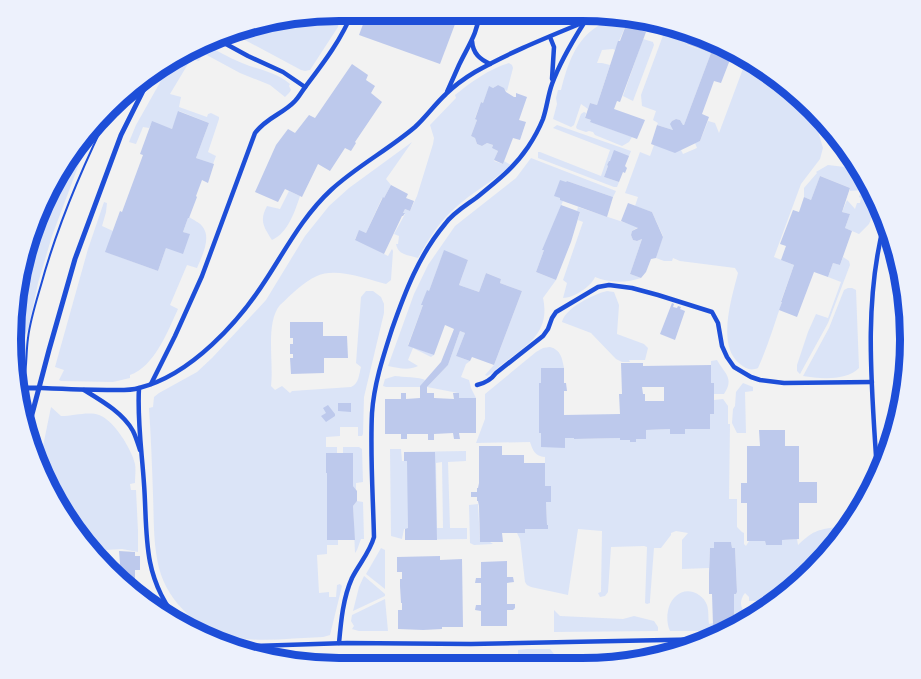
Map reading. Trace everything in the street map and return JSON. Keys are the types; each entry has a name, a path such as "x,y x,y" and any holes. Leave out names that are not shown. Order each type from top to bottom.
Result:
{"street":[{"path":"151,384 202,276 255,133 267,120 293,104 317,73 338,41 348,21"},
{"path":"446,94 472,41 479,21"},
{"path":"25,388 130,390 151,384 182,368 212,345 230,326 256,294 317,204 341,182 417,125 446,94 463,80 490,64 585,22"},
{"path":"552,84 567,50 585,22"},
{"path":"339,643 344,606 351,580 374,537 372,414 375,390 385,351 413,275 433,239 446,222 504,176 520,158 539,128 544,118 552,84 554,47 550,37"},
{"path":"472,41 477,56 490,64"},
{"path":"224,43 283,72 305,87"},
{"path":"31,418 75,259 122,135 145,87"},
{"path":"876,460 870,329 872,290 882,234"},
{"path":"477,385 487,382 539,340 548,329 556,312 591,290 609,285 658,295 712,312 718,323 724,352 734,368 760,380 784,383 872,382"},
{"path":"139,388 138,404 147,542 150,563 170,608"},
{"path":"84,390 111,408 128,425 134,433 142,456"},
{"path":"249,645 471,644 688,640"}],"path":[{"path":"26,373 28,337 41,283 75,189 102,127"}],"shaded area":[{"path":"340,21 310,70 301,70 240,37 277,27"},
{"path":"605,22 626,25 615,50 602,50 597,63 610,65 597,105 590,103 588,109 581,104 574,125 571,127 553,119 558,90 561,90 569,63 578,46"},
{"path":"664,32 689,40 687,45 711,53 684,125 676,119 671,124 673,130 657,125 658,123 653,120 656,111 642,106 641,95"},
{"path":"643,39 653,42 654,45 633,101 623,96"},
{"path":"212,48 290,84 291,90 285,97 270,85 240,73 203,53 199,61 191,59 170,94 181,97 179,107 207,117 211,113 219,117 208,152 216,156 213,164 196,158 209,123 179,111 172,129 152,122 149,128 143,127 136,144 129,142 165,74 180,64"},
{"path":"509,63 513,68 507,91 498,85 493,88 489,87 475,118 477,120 471,136 475,138 477,144 493,145 492,148 498,151 494,161 503,164 504,161 511,165 449,213 434,231 418,258 401,252 396,244 398,244 399,236 394,234 405,214 403,213 405,209 410,211 417,196 433,144 434,138 430,125 461,90 487,72"},
{"path":"744,66 775,87 807,114 816,123 823,148 820,159 801,184 774,257 794,265 765,352 758,368 753,369 740,364 733,356 729,346 728,321 738,273 735,268 680,261 673,258 672,261 664,261 656,258 663,236 652,212 635,206 638,197 625,193 640,152 650,156 654,145 681,150 683,154 697,148 695,143 700,141 708,121 715,123 719,133"},
{"path":"586,113 585,118 591,122 632,137 622,146 595,135 593,132 577,129 581,114"},
{"path":"557,125 631,151 629,156 609,161 607,165 604,177 619,182 617,187 538,158 538,152 540,152 601,176 610,150 553,128"},
{"path":"412,142 386,179 391,185 382,198 366,233 359,231 355,239 388,256 392,249 391,280 386,284 342,273 317,276 302,285 280,305 275,313 271,332 271,386 275,390 282,386 290,393 351,387 357,381 361,367 356,363 361,297 366,291 373,291 381,297 384,304 384,313 364,397 363,434 358,436 358,427 340,427 340,436 326,437 326,447 337,447 337,453 326,454 327,539 338,540 338,545 327,545 327,554 317,555 319,593 329,592 329,597 336,597 337,585 342,586 330,635 268,640 223,635 187,614 163,581 154,532 149,408 153,407 154,397 159,393 197,372 266,300 305,236 329,206 349,188"},
{"path":"84,150 52,236 38,283 28,330 21,340 27,277 38,237 64,180"},
{"path":"531,158 616,191 613,197 567,181 560,198 563,201 536,272 556,280 543,298 542,324 537,333 521,350 492,373 485,375 494,365 522,291 500,283 501,279 486,273 479,292 459,285 468,260 444,251 408,345 434,355 431,357 413,348 408,360 418,366 407,369 388,366 414,294 428,265 455,226 516,178"},
{"path":"828,165 845,167 851,171 857,180 874,213 869,224 859,234 845,228 850,214 842,212 847,200 855,209 857,203 860,203 861,198 859,197 862,190 850,191 850,188 820,176 811,200 804,197 804,188 816,172"},
{"path":"289,191 300,196 298,202 287,227 272,240 264,224 263,216 267,206 280,209"},
{"path":"104,202 107,203 102,226 113,231 106,252 158,271 166,248 189,234 183,232 189,217 205,230 205,247 197,268 187,265 170,305 178,309 170,327 153,356 139,371 130,375 130,378 113,382 61,381 59,380 64,370 55,367 88,249"},
{"path":"578,207 638,227 632,231 631,235 633,240 642,239 630,274 641,278 618,282 595,277 581,291 563,298 567,283 563,280 583,222 578,220 580,212 577,211"},
{"path":"843,257 849,261 850,265 828,323 800,374 797,371 797,365 816,314 828,318 841,282 828,277 833,263 840,265"},
{"path":"848,288 856,290 859,368 840,377 803,376 829,328 844,290"},
{"path":"607,291 614,292 619,305 617,334 644,344 648,348 645,360 622,362 616,359 591,333 562,322 574,307 588,298"},
{"path":"460,331 465,333 456,356 470,361 466,364 461,377 469,380 476,398 459,398 458,393 427,387 448,365"},
{"path":"543,348 554,348 559,352 564,368 541,369 539,433 541,433 542,447 565,447 565,438 620,438 636,442 636,439 646,439 646,430 670,429 685,434 685,429 710,429 710,414 714,414 714,400 723,399 728,406 728,424 730,424 729,499 737,499 737,527 744,533 744,544 746,546 749,541 765,541 766,545 781,545 782,540 797,539 798,545 819,530 838,528 807,565 762,601 749,601 745,593 741,600 745,613 734,619 734,594 737,592 735,548 732,548 731,542 714,542 714,548 710,548 709,568 682,569 682,540 688,533 676,531 671,533 661,548 654,548 650,603 645,603 647,547 644,546 611,547 608,592 605,596 600,597 598,593 601,592 602,531 578,529 568,595 527,585 520,539 517,533 524,533 525,529 548,529 546,502 551,502 551,486 545,486 545,457 535,452 530,442 476,443 485,419 485,394"},
{"path":"717,360 729,384 724,394 714,394 714,383 711,383 711,361"},
{"path":"395,376 425,380 420,387 383,386 385,379"},
{"path":"743,383 753,387 753,391 745,392 746,433 737,433 732,423 733,409 736,392"},
{"path":"51,407 61,416 95,414 111,423 126,444 135,466 135,483 130,484 131,490 136,490 138,552 122,549 106,550 103,553 64,499 42,452"},
{"path":"343,447 362,449 363,482 356,483 356,490 353,486 353,453 343,453"},
{"path":"390,449 401,449 402,461 404,461 404,452 466,451 466,461 448,462 450,528 467,528 467,539 405,540 405,529 402,539 391,536","holes":["442,462 443,528 437,528 436,463"]},
{"path":"357,501 363,502 364,539 361,539 355,553 353,506"},
{"path":"478,504 480,542 493,544 474,545 470,543 469,505"},
{"path":"381,548 385,550 385,589 366,574"},
{"path":"364,576 385,596 353,611 359,587"},
{"path":"689,591 698,594 708,607 709,624 722,625 709,631 670,631 667,617 673,599 680,593"},
{"path":"385,599 388,631 352,629 354,626 351,621 352,615"},
{"path":"554,610 560,616 623,619 634,616 654,621 658,631 554,632"},
{"path":"550,649 557,658 518,658 518,650"}],"building":[{"path":"364,21 456,21 440,64 359,35"},
{"path":"626,25 646,32 620,102 617,101 614,109 645,120 637,139 590,122 591,120 585,118 590,103 597,105 618,41"},
{"path":"689,40 730,58 721,83 714,81 702,114 709,117 700,141 675,153 651,144 657,125 673,130 670,124 676,119 684,125 711,53 687,44"},
{"path":"352,64 368,75 366,80 375,86 371,93 382,102 351,151 345,148 330,171 318,164 302,197 285,189 278,202 255,192 276,145 288,129 295,133 309,115 315,118"},
{"path":"498,85 514,97 516,93 527,97 519,120 526,122 520,140 513,138 503,164 494,160 498,151 492,148 493,145 477,144 475,138 471,136 481,102 483,103 489,86 493,88"},
{"path":"178,111 209,123 196,158 214,164 208,183 202,180 183,232 190,234 183,254 166,248 158,271 105,252 143,155 140,154 152,121 172,129"},
{"path":"614,150 629,156 625,166 627,168 619,182 604,177"},
{"path":"820,176 850,188 842,212 850,214 845,228 852,231 840,265 833,263 828,277 814,272 797,317 779,310 794,265 781,260 786,246 780,244 793,210 799,212 804,197 811,200"},
{"path":"560,180 613,197 607,217 554,196"},
{"path":"391,185 408,194 406,198 414,201 410,211 405,209 384,254 355,240 359,230 366,233"},
{"path":"628,203 652,212 663,237 656,258 651,259 641,278 630,274 642,239 633,240 632,231 638,228 621,221"},
{"path":"561,205 580,212 556,280 536,272 544,250 542,250"},
{"path":"444,250 468,260 459,285 479,292 486,273 501,279 500,283 522,291 494,365 472,357 470,361 456,356 465,333 460,331 448,365 427,387 427,393 434,393 434,398 454,399 453,393 459,393 459,398 476,398 476,433 459,433 460,439 454,439 453,433 434,434 434,440 428,440 428,434 407,434 407,439 401,439 401,434 385,434 385,399 401,399 401,393 406,393 406,399 420,398 420,386 441,362 454,329 445,325 434,355 408,346 423,305 421,305 427,290 429,291"},
{"path":"672,303 673,307 681,307 680,309 685,311 675,340 660,334"},
{"path":"290,322 323,322 323,336 347,336 348,358 324,358 324,373 291,374 290,358 293,358 293,354 290,354 290,344 293,344 293,338 290,338"},
{"path":"621,363 643,363 643,366 711,365 711,383 714,383 714,414 710,414 710,429 685,429 685,434 670,434 670,429 646,430 646,439 636,439 636,442 620,440 620,438 565,438 565,448 541,447 539,383 541,383 541,368 564,368 564,383 566,383 567,391 564,391 564,415 620,414 619,394 622,394","holes":["642,387 664,387 664,401 645,401"]},
{"path":"338,403 351,403 351,412 338,411"},
{"path":"328,405 335,416 326,422 321,416 326,413 323,408"},
{"path":"759,430 785,430 785,446 799,446 799,482 817,482 817,503 799,503 799,539 782,540 782,545 766,545 765,541 747,541 747,503 741,503 741,483 747,483 747,446 760,446"},
{"path":"479,446 502,446 502,455 524,455 524,463 545,463 545,486 551,486 551,502 546,502 548,529 525,529 525,533 502,533 503,542 480,542 478,501 477,497 471,497 471,492 477,492 479,483"},
{"path":"404,452 435,452 437,540 405,540 405,529 408,528 407,461 404,461"},
{"path":"326,453 353,453 353,486 357,491 357,501 353,506 355,540 327,540"},
{"path":"714,542 731,542 732,548 735,548 737,592 734,594 734,619 722,625 713,625 712,594 709,594 710,548 714,548"},
{"path":"119,551 135,552 135,556 140,556 140,570 135,570 137,585 121,571"},
{"path":"440,556 440,560 462,559 463,627 398,629 398,610 402,610 400,579 402,579 402,572 397,572 397,557"},
{"path":"507,561 507,577 513,577 514,582 507,583 507,604 515,604 515,608 507,610 507,626 481,626 481,611 475,610 476,605 481,605 481,583 475,583 476,578 481,578 481,562"}]}
